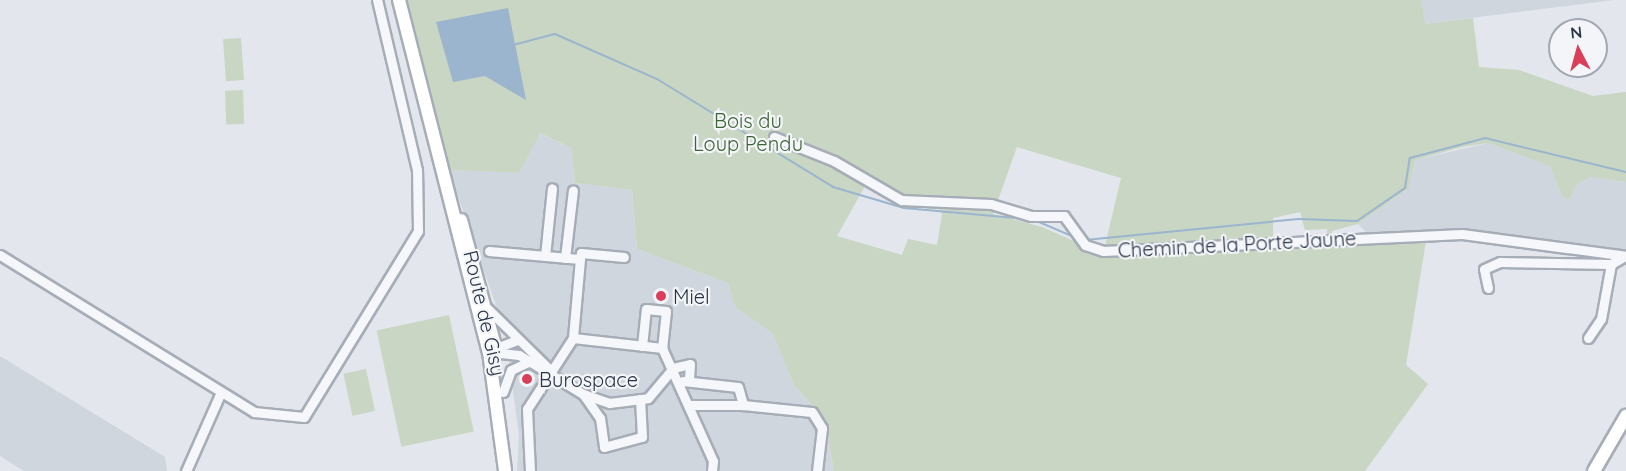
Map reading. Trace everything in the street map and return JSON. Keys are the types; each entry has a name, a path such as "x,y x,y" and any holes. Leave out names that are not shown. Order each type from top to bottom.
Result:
{"street":[{"path":"0,255 262,415 304,417 418,231 417,170 377,0"},
{"name":"Route de Gisy","path":"399,0 448,191 494,350 505,471"},
{"name":"Chemin de la Porte Jaune","path":"774,137 834,161 901,200 991,204 1031,216 1064,216 1081,239 1103,251 1462,234 1626,256"},
{"path":"545,256 552,188"},
{"path":"565,258 573,190"},
{"name":"Route de Gisy","path":"448,191 487,308 503,392 502,438"},
{"path":"489,251 580,259"},
{"path":"530,471 527,409 573,338 580,253 624,257"},
{"path":"1488,288 1484,269 1500,262 1611,264 1626,256"},
{"path":"1588,338 1601,319 1611,264"},
{"path":"487,308 551,371 583,394 609,403 651,396 673,368 690,364 684,381"},
{"path":"642,346 646,309 666,311 662,348 673,368 684,381 689,405 712,471"},
{"path":"573,338 662,348"},
{"path":"494,350 517,340"},
{"path":"494,350 530,361 551,371"},
{"path":"503,392 511,370 530,361"},
{"path":"684,381 738,387 743,405"},
{"path":"186,471 221,392"},
{"path":"583,394 600,418 604,447 637,442 645,432 640,399"},
{"path":"600,418 609,403"},
{"path":"689,405 743,405 812,412 822,428 817,471"},
{"path":"1594,471 1626,416"}],"shaded area":[{"path":"1421,0 1614,0 1424,24"},
{"path":"539,133 571,148 575,183 632,190 637,249 728,283 735,307 773,334 794,385 825,419 834,471 517,471 519,436 505,331 449,170 519,173"},
{"path":"1488,143 1550,166 1562,197 1570,199 1576,185 1590,177 1626,182 1626,250 1466,231 1367,233 1358,224 1409,188 1415,160"},
{"path":"0,356 165,457 167,471 24,471 0,456"}],"green space":[{"name":"Bois du Loup Pendu","path":"403,0 1421,0 1425,24 1473,18 1479,67 1519,70 1593,96 1626,92 1626,182 1590,177 1576,185 1570,199 1562,197 1550,166 1488,143 1462,147 1415,160 1409,188 1358,224 1332,231 1333,247 1426,241 1406,365 1428,384 1365,471 834,471 825,419 794,385 773,334 735,307 728,283 637,249 632,190 575,183 571,148 540,133 519,173 449,170","holes":["1017,147 1121,178 1103,254 1042,227 993,214","869,179 901,195 934,200 942,214 937,245 908,239 902,255 837,236","1300,212 1305,230 1327,229 1327,238 1273,241 1273,218"]},
{"path":"241,38 244,80 226,81 223,39"},
{"path":"243,90 244,124 226,125 225,91"},
{"path":"449,315 474,431 401,447 377,330"},
{"path":"366,369 375,411 352,416 344,374"}],"water":[{"path":"508,8 526,100 485,76 453,82 436,22"}],"waterway":[{"path":"513,45 555,34 657,79 833,187 904,208 1027,219"},
{"path":"1085,240 1298,219 1357,221 1405,188 1410,158 1485,138 1626,172"},
{"path":"1032,219 1074,237"}],"place":[{"name":"Miel","path":"661,296"},
{"name":"Burospace","path":"527,379"}]}
